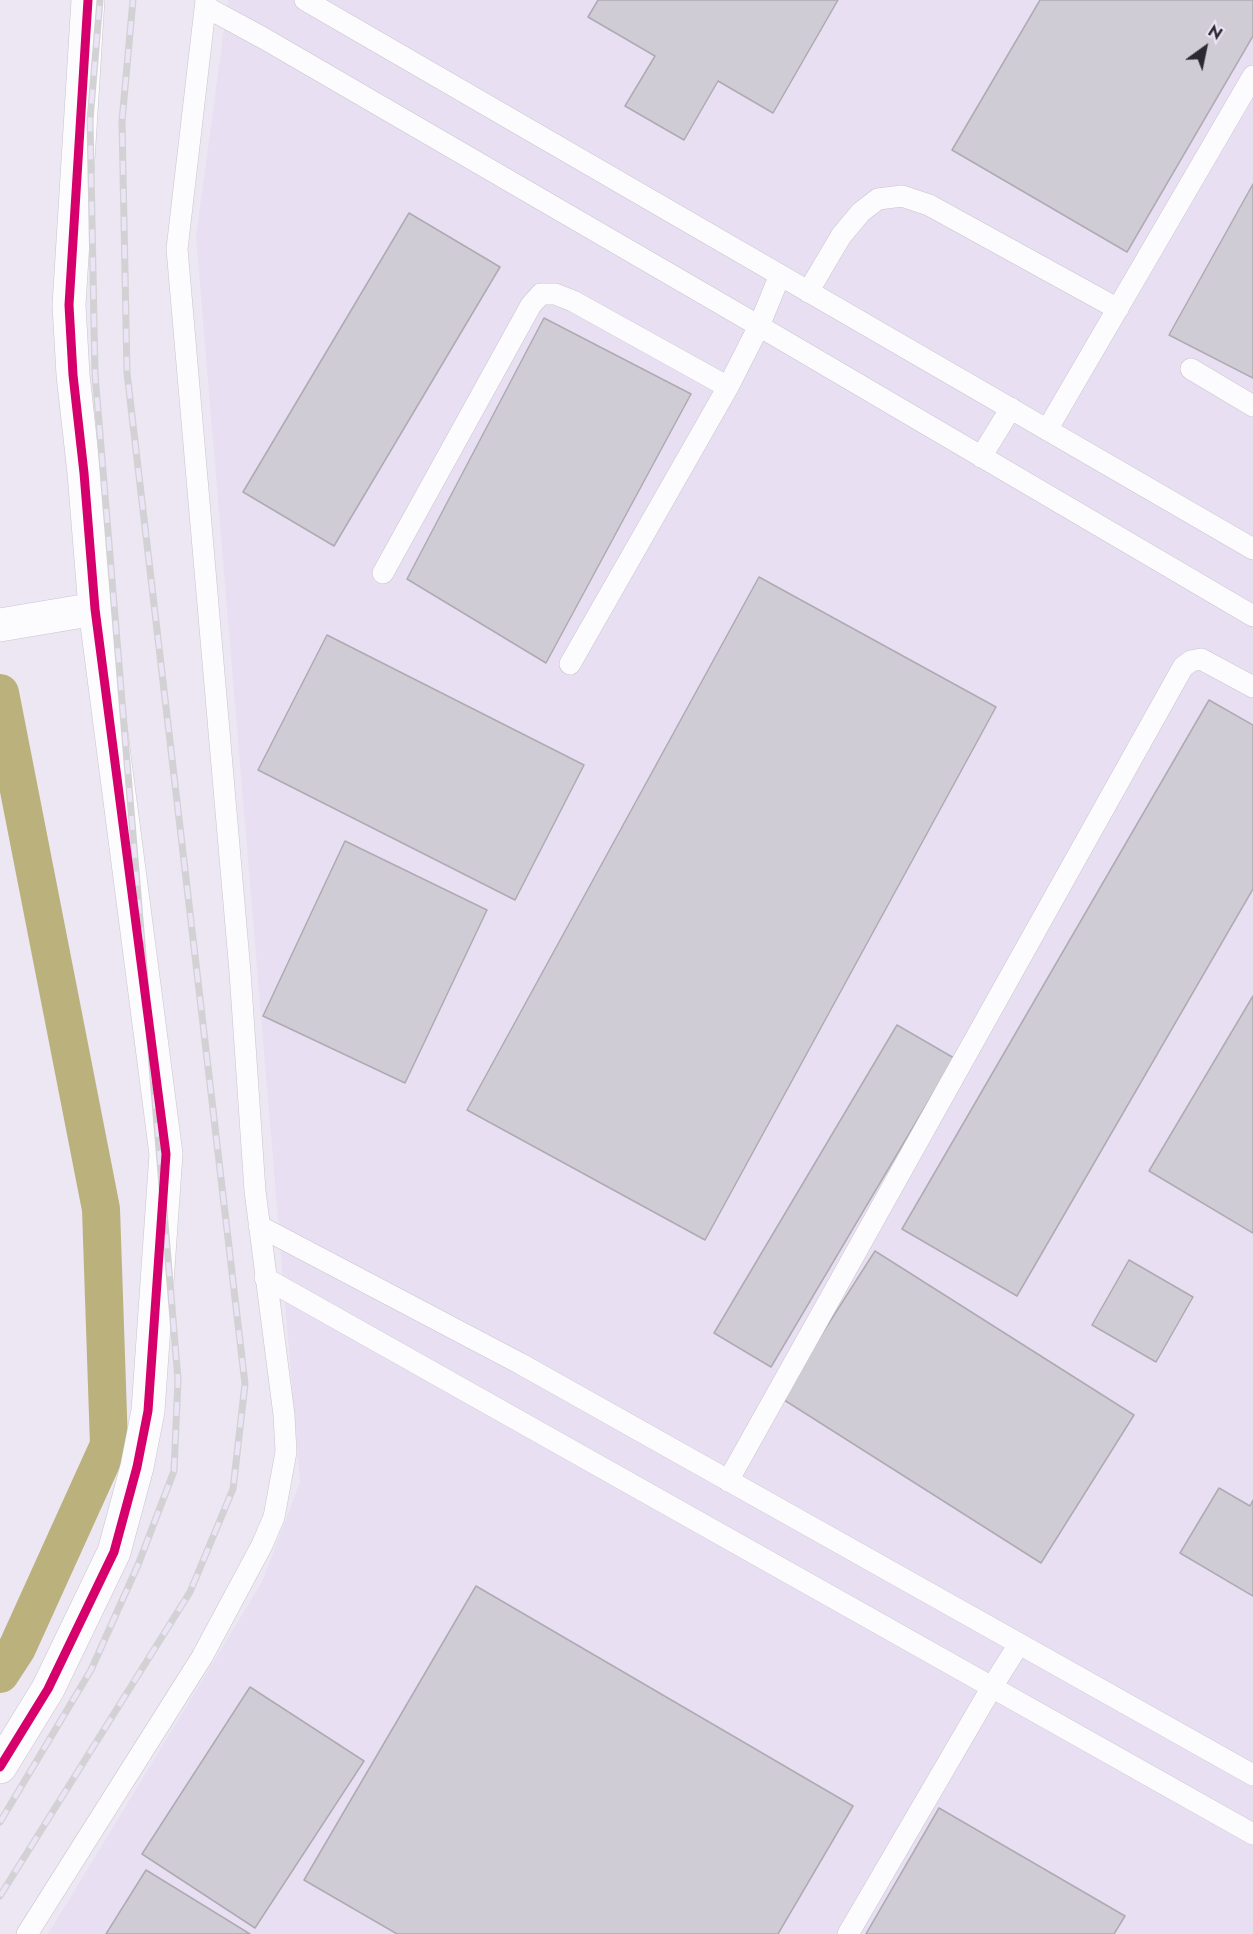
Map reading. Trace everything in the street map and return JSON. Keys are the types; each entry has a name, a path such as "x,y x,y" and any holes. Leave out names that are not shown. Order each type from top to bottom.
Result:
{"street":[{"path":"0,1767 48,1689 114,1552 137,1467 148,1411 166,1154 81,611 84,473 73,375 69,305 88,0"},
{"path":"0,625 81,611"}],"lane":[{"path":"305,0 1253,549"},
{"path":"27,1934 202,1657 262,1545 274,1516 286,1452 284,1415 254,1179 238,949 177,249 206,3 1253,616"},
{"path":"1047,430 1253,76"},
{"path":"808,292 841,236 861,212 878,199 902,196 929,205 1118,309"},
{"path":"570,664 728,387 759,326 780,275"},
{"path":"383,573 531,305 541,294 555,294 573,301 728,387"},
{"path":"1191,369 1253,406"},
{"path":"981,456 1011,408"},
{"path":"729,1481 1183,667 1191,661 1201,659 1253,687"},
{"path":"259,1226 521,1364 1253,1775"},
{"path":"265,1278 1253,1834"},
{"path":"848,1934 1019,1644"}],"shaded area":[{"path":"228,0 1253,0 1253,1934 48,1934 262,1582 300,1482 196,237"}],"building":[{"path":"598,0 838,0 773,113 718,81 684,140 625,106 655,56 588,17"},
{"path":"1040,0 1253,0 1253,36 1127,252 952,150"},
{"path":"1253,184 1253,378 1169,335"},
{"path":"409,213 500,267 334,546 243,492"},
{"path":"544,318 691,394 546,663 407,579"},
{"path":"759,577 996,707 705,1240 467,1110"},
{"path":"327,635 584,765 515,900 258,770"},
{"path":"1209,700 1253,725 1253,889 1017,1296 902,1229"},
{"path":"345,841 487,910 405,1083 263,1016"},
{"path":"1253,996 1253,1233 1149,1171"},
{"path":"897,1025 954,1058 771,1367 714,1333"},
{"path":"875,1251 1134,1415 1041,1563 781,1398"},
{"path":"1129,1260 1193,1297 1156,1362 1092,1325"},
{"path":"1219,1488 1250,1506 1253,1500 1253,1596 1180,1553"},
{"path":"476,1586 853,1806 778,1934 397,1934 304,1880"},
{"path":"250,1687 364,1761 255,1928 142,1854"},
{"path":"939,1808 1125,1916 1114,1934 866,1934"},
{"path":"146,1870 250,1934 106,1934"}],"waterway":[{"path":"0,693 101,1209 109,1445 17,1648 0,1674"}],"railway":[{"path":"0,1822 91,1670 138,1565 174,1471 178,1380 95,374 90,120 100,0"},
{"path":"0,1896 190,1592 233,1489 245,1384 127,373 122,121 133,0"}],"cycle path":[{"path":"0,1767 48,1689 114,1552 137,1467 148,1411 166,1154 95,609 73,375 69,305 88,0"}]}
